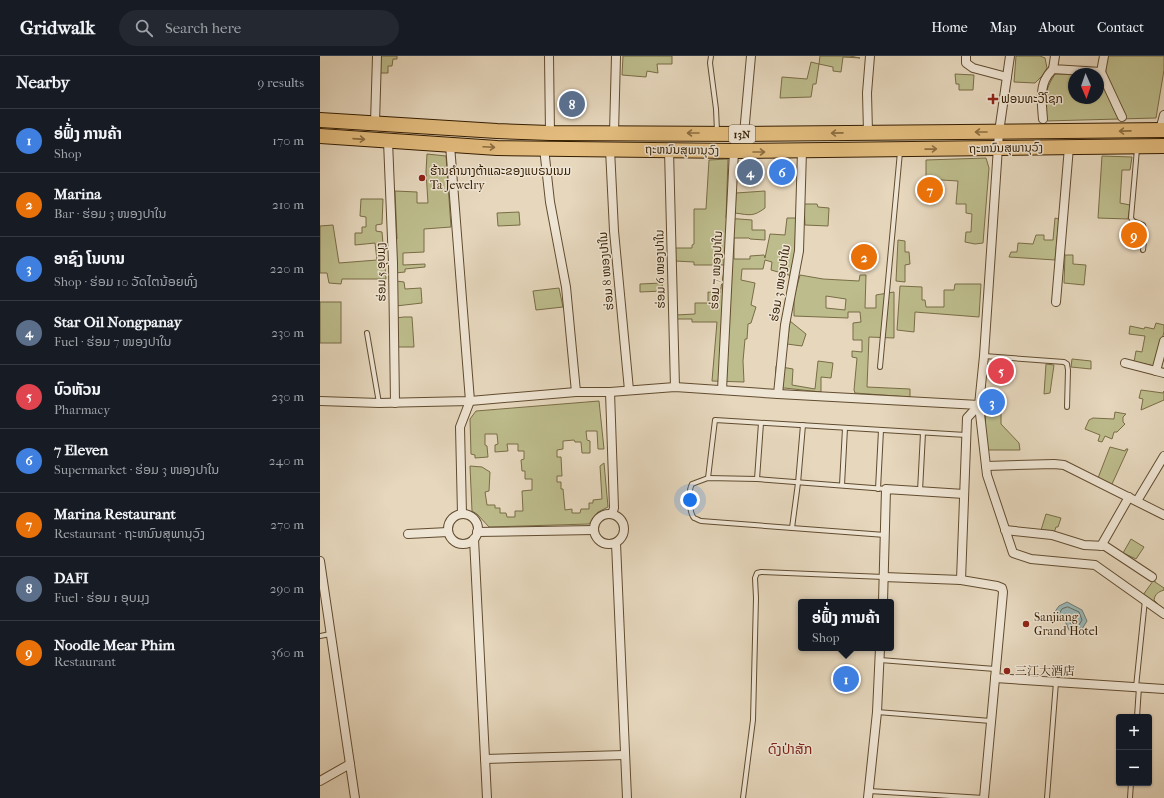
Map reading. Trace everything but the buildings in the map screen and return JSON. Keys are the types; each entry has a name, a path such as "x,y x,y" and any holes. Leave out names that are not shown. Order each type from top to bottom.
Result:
{"highway":[{"name":"ຖະຫນົນສຸພານຸວົງ","path":"320,120 497,131 614,133 744,134 1162,130"},
{"name":"ຖະຫນົນສຸພານຸວົງ","path":"320,136 450,145 734,151 1164,146"}],"street":[{"path":"375,123 377,56"},
{"path":"549,56 550,132"},
{"path":"614,133 616,56"},
{"path":"744,134 751,56"},
{"path":"868,132 867,93 870,56"},
{"path":"966,56 966,62 973,68 1007,77"},
{"path":"1010,56 999,132 984,356 978,405 987,475 1013,553 1031,559 1094,565 1164,614"},
{"path":"1043,119 1042,100 1045,80 1053,69 1054,56"},
{"path":"1102,68 1104,56"},
{"path":"1053,69 1068,70"},
{"path":"1104,78 1122,117"},
{"path":"1162,130 1164,115"},
{"name":"ຮ່ອມ 5 ອຸບມຸງ","path":"388,141 393,263 395,403"},
{"path":"450,145 470,401 460,427 462,514"},
{"path":"544,148 550,202 566,287 576,392"},
{"path":"1056,302 1069,148"},
{"name":"ຮ່ອມ 8 ໜອງປາໃນ","path":"610,149 614,231 630,390"},
{"name":"ຮ່ອມ 6 ໜອງປາໃນ","path":"668,150 674,387"},
{"name":"ຮ່ອມ 7 ໜອງປາໃນ","path":"722,390 734,151"},
{"name":"ຮ່ອມ 3 ໜອງປາໃນ","path":"778,394 785,325 799,251 802,151"},
{"path":"1125,363 1160,372 1164,341"},
{"path":"320,401 395,403 470,401 576,392 610,392 674,387 978,405"},
{"path":"610,392 614,508 612,514"},
{"path":"961,580 967,418 978,405"},
{"path":"1137,501 1164,456"},
{"path":"986,466 1064,465 1164,515"},
{"path":"883,599 885,535 882,489 964,494"},
{"path":"1101,546 1129,497"},
{"path":"487,798 476,536 478,525 472,517 462,514 457,515 448,525 448,532 451,539 460,544 470,542 476,536 594,530"},
{"path":"612,514 619,517 624,526 623,536 616,543 611,544 601,542 595,535 594,525 600,516 612,514"},
{"path":"1005,530 1052,535 1084,545 1105,546 1152,577"},
{"path":"408,534 448,532"},
{"path":"616,543 627,798"},
{"path":"320,565 355,798"},
{"path":"884,577 961,580 1002,588 1003,592 984,798"},
{"path":"869,794 877,712 880,651"},
{"path":"995,678 1164,689"},
{"path":"485,759 625,754"},
{"path":"320,781 350,764"}],"lane":[{"path":"711,56 710,63 716,109 717,134"},
{"path":"1137,147 1131,218 1133,221 1143,225 1145,229 1143,250"},
{"path":"880,367 901,150"},
{"path":"368,332 379,403"},
{"path":"984,356 1064,362 1067,364 1068,370 1066,407"},
{"path":"708,478 715,420 966,435"},
{"path":"757,480 760,423"},
{"path":"792,528 803,425"},
{"path":"842,485 845,428"},
{"path":"881,430 882,489 842,485 708,478 692,484 689,490 691,511 694,518 700,521 885,535"},
{"path":"920,491 924,432"},
{"path":"743,798 753,720 756,598 755,578 757,573 884,577"},
{"path":"1137,714 1145,600"},
{"path":"320,636 330,634"},
{"path":"880,660 996,669"},
{"path":"1047,798 1056,682"},
{"path":"877,712 991,721"},
{"path":"1130,798 1131,786"},
{"path":"869,794 984,798"}],"shaded area":[{"path":"380,56 397,56 397,59 393,59 392,66 388,66 388,73 380,73"},
{"path":"623,56 672,56 672,64 657,64 658,73 647,71 646,77 622,75"},
{"path":"820,56 850,56 860,58 843,57 841,72 833,71 833,67 819,64"},
{"path":"1016,56 1040,56 1045,58 1047,68 1035,83 1014,82"},
{"path":"1106,56 1164,56 1164,70 1156,118 1045,121 1047,91 1055,74 1068,74 1068,104 1104,104 1104,75 1106,75"},
{"path":"811,62 819,64 816,84 813,84 811,97 780,98 782,77 807,79"},
{"path":"955,74 974,75 973,90 959,90 959,84 956,84"},
{"path":"427,154 446,156 451,227 424,229 424,252 403,253 403,265 425,264 425,267 405,269 405,272 395,273 395,240 397,239 395,191 417,192 417,203 428,203 426,172"},
{"path":"1102,156 1132,157 1130,170 1122,170 1120,203 1130,205 1128,219 1098,218"},
{"path":"986,158 989,168 983,243 975,244 965,242 966,232 971,232 972,214 966,213 966,204 956,204 958,181 926,179 926,160"},
{"path":"728,159 726,218 752,220 752,230 765,230 765,240 734,238 734,259 750,259 750,256 764,255 765,258 770,234 785,235 787,218 796,218 795,251 792,276 771,270 772,262 765,260 763,269 742,269 741,280 755,283 751,305 756,307 751,323 748,324 747,339 745,339 743,361 744,382 712,381 717,322 692,322 692,319 676,319 676,315 695,314 695,303 708,303 708,292 720,293 725,265 694,265 694,262 675,261 675,248 692,248 692,245 694,244 694,209 706,209 709,160"},
{"path":"765,191 765,208 751,215 735,213 736,193"},
{"path":"361,199 383,199 382,224 376,225 376,231 382,232 386,279 342,279 341,284 329,283 327,273 320,273 320,226 333,225 339,263 377,260 375,243 355,245 355,233 362,233 362,227 366,227 366,217 360,216"},
{"path":"804,204 817,204 818,207 829,208 828,226 805,225"},
{"path":"519,212 520,225 498,226 497,213"},
{"path":"1055,218 1059,219 1055,260 1009,257 1011,252 1017,252 1018,243 1033,244 1036,235 1044,235 1044,240 1053,240"},
{"path":"898,240 905,241 905,252 909,252 910,264 905,265 905,282 896,281"},
{"path":"1065,255 1073,255 1073,264 1086,265 1084,285 1064,283"},
{"path":"800,275 823,279 859,281 860,275 866,275 865,308 876,308 876,295 894,292 894,338 869,337 867,387 910,389 910,397 855,393 857,358 852,357 852,351 862,352 862,340 853,340 853,323 861,322 860,312 848,312 848,318 794,316 794,297","holes":["826,296 846,299 845,310 826,308"]},
{"path":"396,281 404,282 405,289 421,288 422,303 396,306"},
{"path":"662,283 663,291 640,292 640,284"},
{"path":"955,284 981,284 979,317 915,312 914,332 897,330 900,286 922,287 922,300 925,300 926,307 944,307 944,290 954,290"},
{"path":"559,288 563,307 536,310 533,291"},
{"path":"320,302 341,302 341,343 320,343"},
{"path":"412,317 414,347 398,347 396,318"},
{"path":"790,321 806,334 802,346 787,344"},
{"path":"1156,323 1164,325 1164,332 1155,366 1134,362 1136,351 1142,352 1145,336 1129,334 1130,326 1144,329 1145,327 1154,329"},
{"path":"1072,359 1091,361 1091,369 1071,367"},
{"path":"818,361 833,363 831,378 821,377 821,392 775,387 776,366 793,369 792,385 815,389"},
{"path":"1046,364 1054,365 1050,393 1044,394"},
{"path":"1141,390 1163,393 1164,391 1164,400 1141,410 1143,399 1139,398"},
{"path":"599,401 604,449 598,449 597,431 586,431 587,440 590,441 590,453 582,453 581,442 575,442 574,440 563,441 563,449 557,450 557,457 561,457 562,476 557,476 557,482 561,482 561,489 563,489 565,510 572,509 572,513 580,513 581,509 589,509 589,503 593,503 593,500 602,499 600,466 604,463 608,507 598,512 589,524 489,527 477,514 472,511 470,466 482,467 490,472 489,491 485,492 487,505 495,505 495,508 500,508 500,513 506,513 507,517 515,517 515,511 523,511 522,491 532,490 532,479 525,479 525,471 522,471 521,460 524,459 524,451 518,451 518,444 507,444 508,451 495,452 495,445 498,444 497,434 485,434 485,445 487,446 488,457 475,458 475,455 471,454 470,419 476,411"},
{"path":"986,409 1001,409 1001,424 1019,443 1020,450 988,450 985,430"},
{"path":"1115,412 1126,414 1123,417 1123,422 1125,424 1117,432 1114,432 1112,439 1105,436 1102,442 1098,441 1100,435 1085,429 1089,420 1093,418 1114,419"},
{"path":"1110,447 1125,451 1128,449 1112,484 1098,478"},
{"path":"1046,514 1061,518 1054,533 1041,530"},
{"path":"1131,539 1144,547 1136,559 1123,553"},
{"path":"1153,581 1164,588 1164,590 1157,594 1154,598 1158,604 1157,607 1143,595"}],"water":[{"path":"1067,602 1082,610 1087,621 1082,629 1075,632 1069,630 1065,621 1057,619 1054,613 1059,606"}],"place":[{"name":"ຟອນທະວີໂຊກ","path":"993,99"},
{"name":"DAFI","path":"572,104"},
{"name":"Star Oil Nongpanay","path":"750,172"},
{"name":"7 Eleven","path":"782,172"},
{"name":"ຮ້ານຄຳນາງຕ້າແລະຂອງແບຣນເນມ Ta Jewelry","path":"422,178"},
{"name":"Marina Restaurant","path":"930,190"},
{"name":"Noodle Mear Phim","path":"1134,235"},
{"name":"Marina","path":"864,257"},
{"name":"ບົວຫັວນ","path":"1001,371"},
{"name":"ອາຊົງ ໂນບານ","path":"992,402"},
{"name":"Sanjiang Grand Hotel","path":"1026,624"},
{"name":"三江大酒店","path":"1007,671"},
{"name":"ອ່ຟົ້່ງ ການຄ້າ","path":"846,679"}],"district":[{"name":"ດົງປ່າສັກ","path":"790,749"}]}
